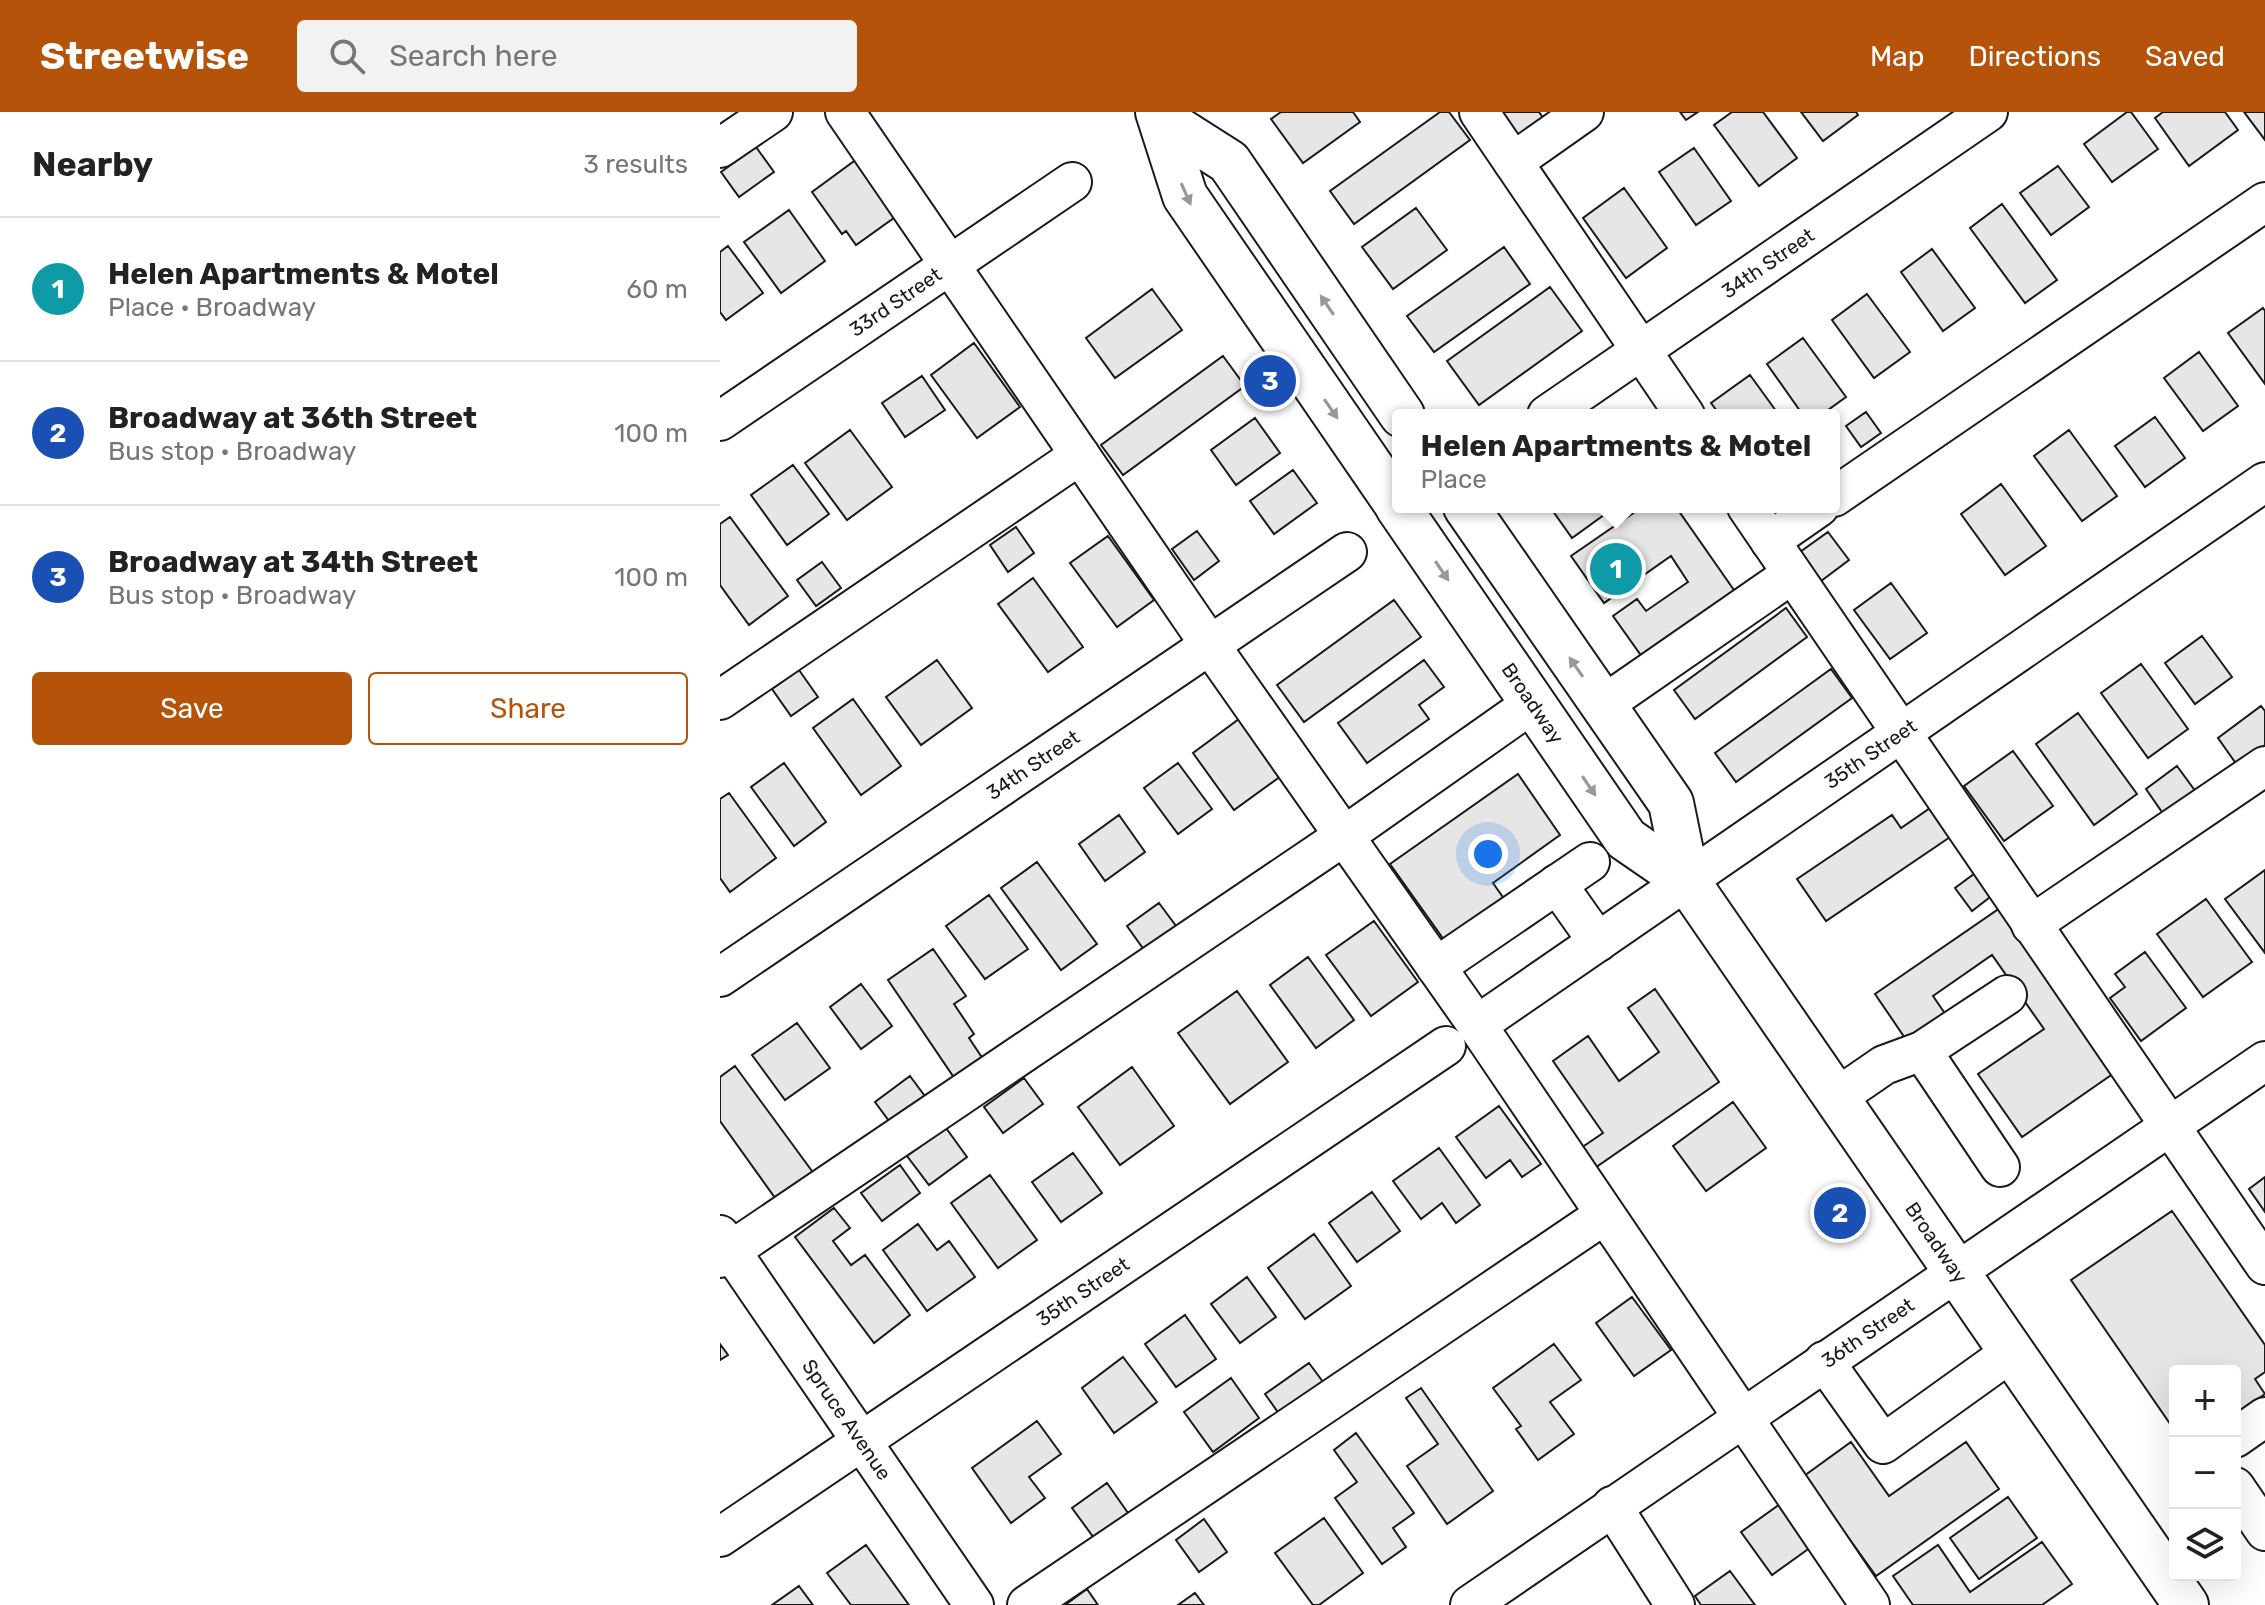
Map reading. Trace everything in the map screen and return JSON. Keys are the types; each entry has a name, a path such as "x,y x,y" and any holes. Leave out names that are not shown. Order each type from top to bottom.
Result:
{"main road":[{"name":"Broadway","path":"1165,115 1229,162 1398,409"},
{"name":"Broadway","path":"1165,115 1185,196 1392,493"},
{"name":"Broadway","path":"1406,513 1626,839 1687,881 2186,1605"},
{"name":"Broadway","path":"1470,513 1671,803 1687,881"}],"street":[{"path":"720,148 773,112"},
{"path":"845,112 1210,645 1477,1025 1870,1605"},
{"path":"1479,112 1681,409"},
{"path":"1513,162 1584,112"},
{"name":"34th Street","path":"1556,409 1988,112"},
{"name":"33rd Street","path":"720,421 1072,182"},
{"path":"1840,493 2265,202"},
{"path":"720,700 1080,455"},
{"name":"35th Street","path":"1477,1025 2265,482"},
{"path":"1751,513 2265,1265"},
{"path":"1770,541 1810,513"},
{"name":"34th Street","path":"720,977 1347,552"},
{"path":"1603,705 1792,574"},
{"path":"724,1248 1344,836 1533,703"},
{"path":"2031,925 2265,766"},
{"path":"1436,967 1590,862"},
{"path":"1557,884 1598,942"},
{"path":"1836,1098 1884,1065 1922,1051 2007,995"},
{"name":"35th Street","path":"720,1537 1446,1046"},
{"path":"1922,1051 2000,1167"},
{"name":"36th Street","path":"1470,1605 2265,1061"},
{"path":"1027,1605 1604,1215"},
{"name":"Spruce Avenue","path":"724,1248 974,1605"},
{"path":"1824,1361 1883,1444 2010,1353"},
{"path":"2236,1437 2265,1417"},
{"path":"2241,1496 2265,1531"},
{"path":"1612,1506 1675,1605"}],"building":[{"path":"1281,112 1353,112 1360,122 1303,163 1271,119"},
{"path":"1440,112 1449,112 1470,140 1354,224 1330,191"},
{"path":"1492,112 1539,112 1548,125 1518,147"},
{"path":"1680,112 1698,112 1686,120"},
{"path":"1732,112 1763,112 1797,158 1759,186 1714,125"},
{"path":"1801,112 1856,112 1858,115 1823,141"},
{"path":"2131,112 2158,149 2112,182 2084,144"},
{"path":"2163,112 2225,112 2238,130 2189,166 2155,118"},
{"path":"2244,112 2265,112 2265,140"},
{"path":"756,147 774,172 739,197 721,172"},
{"path":"1694,148 1731,201 1696,225 1659,172"},
{"path":"857,159 898,215 856,245 846,231 842,234 812,192"},
{"path":"2058,166 2089,207 2051,235 2020,193"},
{"path":"1624,188 1667,248 1626,278 1583,218"},
{"path":"2002,204 2057,280 2025,303 1970,228"},
{"path":"1416,208 1447,250 1393,289 1362,247"},
{"path":"789,210 825,261 781,293 744,242"},
{"path":"728,246 763,293 726,320 720,312 720,252"},
{"path":"1504,247 1530,284 1434,352 1407,316"},
{"path":"1932,249 1975,308 1943,331 1901,272"},
{"path":"1550,287 1582,331 1479,405 1447,361"},
{"path":"1152,289 1182,330 1115,378 1086,338"},
{"path":"1867,294 1910,352 1874,378 1832,320"},
{"path":"2263,308 2265,311 2265,384 2228,333"},
{"path":"1803,338 1846,397 1829,409 1799,409 1767,364"},
{"path":"974,343 1020,407 977,438 931,375"},
{"path":"2199,352 2238,406 2203,431 2164,378"},
{"path":"1223,356 1245,386 1123,475 1101,445"},
{"path":"1750,375 1775,409 1716,409 1711,403"},
{"path":"922,376 945,410 905,437 882,403"},
{"path":"1866,412 1881,433 1861,447 1846,426"},
{"path":"2155,417 2185,458 2145,487 2115,446"},
{"path":"1255,418 1280,453 1236,485 1211,450"},
{"path":"850,430 892,487 847,520 805,463"},
{"path":"2069,430 2117,496 2082,521 2034,456"},
{"path":"793,465 829,514 787,545 751,495"},
{"path":"1293,470 1317,503 1274,534 1250,501"},
{"path":"2001,484 2046,546 2005,575 1961,514"},
{"path":"1554,513 1607,513 1572,538"},
{"path":"1633,513 1680,513 1743,603 1650,668 1613,616 1637,599 1646,611 1688,582 1671,556 1604,603 1571,556"},
{"path":"730,517 788,596 749,625 720,585 720,524"},
{"path":"1016,527 1034,553 1008,572 990,545"},
{"path":"1197,531 1219,561 1194,580 1172,549"},
{"path":"1828,532 1849,560 1821,581 1800,552"},
{"path":"1108,536 1154,600 1117,627 1070,563"},
{"path":"822,562 841,588 816,606 797,580"},
{"path":"1033,578 1083,647 1048,672 998,604"},
{"path":"1891,583 1927,633 1890,659 1854,610"},
{"path":"1394,600 1421,637 1304,722 1277,685"},
{"path":"1786,608 1807,637 1695,719 1674,690"},
{"path":"2202,636 2232,677 2195,704 2165,663"},
{"path":"937,660 972,708 921,745 886,697"},
{"path":"1424,660 1444,687 1419,705 1429,719 1367,763 1338,723"},
{"path":"2141,664 2188,729 2148,758 2101,693"},
{"path":"1831,669 1852,698 1736,782 1715,753"},
{"path":"799,670 818,697 791,716 772,689"},
{"path":"853,699 901,766 861,795 813,728"},
{"path":"2261,706 2265,711 2265,745 2237,765 2218,738"},
{"path":"2078,713 2137,794 2094,825 2036,744"},
{"path":"1239,719 1281,776 1234,810 1193,753"},
{"path":"2013,751 2053,806 2004,841 1964,786"},
{"path":"784,763 826,822 794,846 751,787"},
{"path":"1178,763 1212,809 1178,834 1144,788"},
{"path":"2177,766 2196,792 2164,815 2146,789"},
{"path":"1518,774 1560,835 1493,883 1507,903 1447,944 1390,864"},
{"path":"729,793 776,858 730,892 720,878 720,799"},
{"path":"1936,804 1956,833 1826,921 1797,879 1892,815 1901,828"},
{"path":"1119,815 1145,852 1105,881 1079,844"},
{"path":"1037,862 1097,944 1061,970 1001,888"},
{"path":"2265,870 2265,953 2225,899"},
{"path":"1978,871 1994,894 1972,911 1955,888"},
{"path":"989,895 1028,949 985,979 946,926"},
{"path":"2206,899 2252,962 2203,997 2157,934"},
{"path":"1159,903 1179,930 1147,954 1127,926"},
{"path":"2003,906 2117,1071 2022,1137 1978,1074 2044,1029 1992,955 1933,996 1946,1015 1907,1041 1875,994"},
{"path":"1374,921 1418,982 1371,1016 1326,955"},
{"path":"933,949 966,996 954,1004 974,1034 969,1038 987,1065 959,1085 888,980"},
{"path":"2145,952 2186,1008 2141,1041 2110,998 2125,987 2115,974"},
{"path":"1308,957 1354,1020 1316,1048 1270,985"},
{"path":"861,984 892,1026 861,1049 830,1007"},
{"path":"1655,989 1719,1082 1589,1172 1575,1152 1603,1133 1553,1061 1588,1036 1619,1081 1659,1052 1628,1008"},
{"path":"1237,991 1288,1062 1230,1104 1178,1033"},
{"path":"797,1023 830,1068 785,1100 752,1055"},
{"path":"735,1066 820,1182 783,1209 720,1121 720,1077"},
{"path":"1132,1067 1174,1126 1120,1165 1078,1107"},
{"path":"910,1076 927,1099 892,1125 875,1102"},
{"path":"1024,1078 1043,1104 1003,1133 984,1107"},
{"path":"1733,1102 1766,1148 1706,1191 1673,1146"},
{"path":"1499,1106 1541,1164 1522,1177 1510,1160 1486,1178 1456,1137"},
{"path":"946,1128 967,1157 929,1185 907,1156"},
{"path":"1439,1148 1480,1205 1456,1223 1442,1203 1421,1219 1393,1181"},
{"path":"1073,1153 1102,1193 1061,1222 1032,1182"},
{"path":"900,1165 920,1193 882,1221 861,1193"},
{"path":"990,1175 1037,1240 998,1268 951,1203"},
{"path":"2265,1177 2265,1212 2249,1189"},
{"path":"1372,1192 1400,1231 1357,1262 1329,1223"},
{"path":"834,1208 850,1228 833,1241 851,1265 865,1255 910,1315 874,1343 795,1237"},
{"path":"2172,1211 2265,1345 2265,1372 2255,1379 2265,1394 2241,1410 2241,1365 2169,1365 2169,1422 2071,1280"},
{"path":"918,1224 937,1250 949,1241 975,1277 927,1311 883,1250"},
{"path":"1314,1234 1351,1286 1305,1319 1268,1268"},
{"path":"1247,1277 1276,1317 1240,1343 1211,1304"},
{"path":"1632,1297 1671,1350 1634,1376 1596,1323"},
{"path":"1185,1315 1216,1359 1176,1387 1145,1344"},
{"path":"720,1344 728,1355 720,1360"},
{"path":"1554,1344 1581,1380 1550,1402 1574,1434 1538,1460 1516,1429 1521,1426 1493,1388"},
{"path":"1123,1357 1157,1402 1114,1433 1082,1388"},
{"path":"1309,1363 1326,1386 1282,1418 1265,1394"},
{"path":"1231,1378 1259,1418 1213,1452 1184,1412"},
{"path":"1421,1388 1493,1491 1447,1524 1407,1466 1438,1444 1406,1398"},
{"path":"1037,1421 1061,1454 1029,1477 1045,1498 1011,1523 972,1468"},
{"path":"1356,1433 1414,1513 1393,1528 1406,1547 1382,1564 1335,1498 1357,1482 1334,1450"},
{"path":"1851,1442 1889,1496 1966,1442 1999,1489 1876,1576 1804,1476"},
{"path":"1107,1483 1128,1513 1094,1538 1072,1508"},
{"path":"2008,1497 2037,1538 1979,1579 1950,1538"},
{"path":"1780,1504 1811,1547 1772,1575 1741,1532"},
{"path":"1324,1518 1363,1573 1319,1605 1313,1605 1275,1553"},
{"path":"1204,1519 1227,1552 1199,1572 1176,1540"},
{"path":"2042,1542 2072,1584 2042,1605 1913,1605 1893,1576 1938,1545 1970,1592"},
{"path":"866,1545 909,1605 851,1605 827,1573"},
{"path":"1730,1571 1755,1605 1701,1605 1695,1596"},
{"path":"799,1586 813,1605 772,1605"},
{"path":"1087,1589 1098,1605 1065,1605"},
{"path":"1195,1593 1204,1605 1178,1605"}],"place":[{"name":"Broadway at 34th Street","path":"1270,381"},
{"name":"Helen Apartments & Motel","path":"1616,569"},
{"name":"Broadway at 36th Street","path":"1840,1213"}]}
